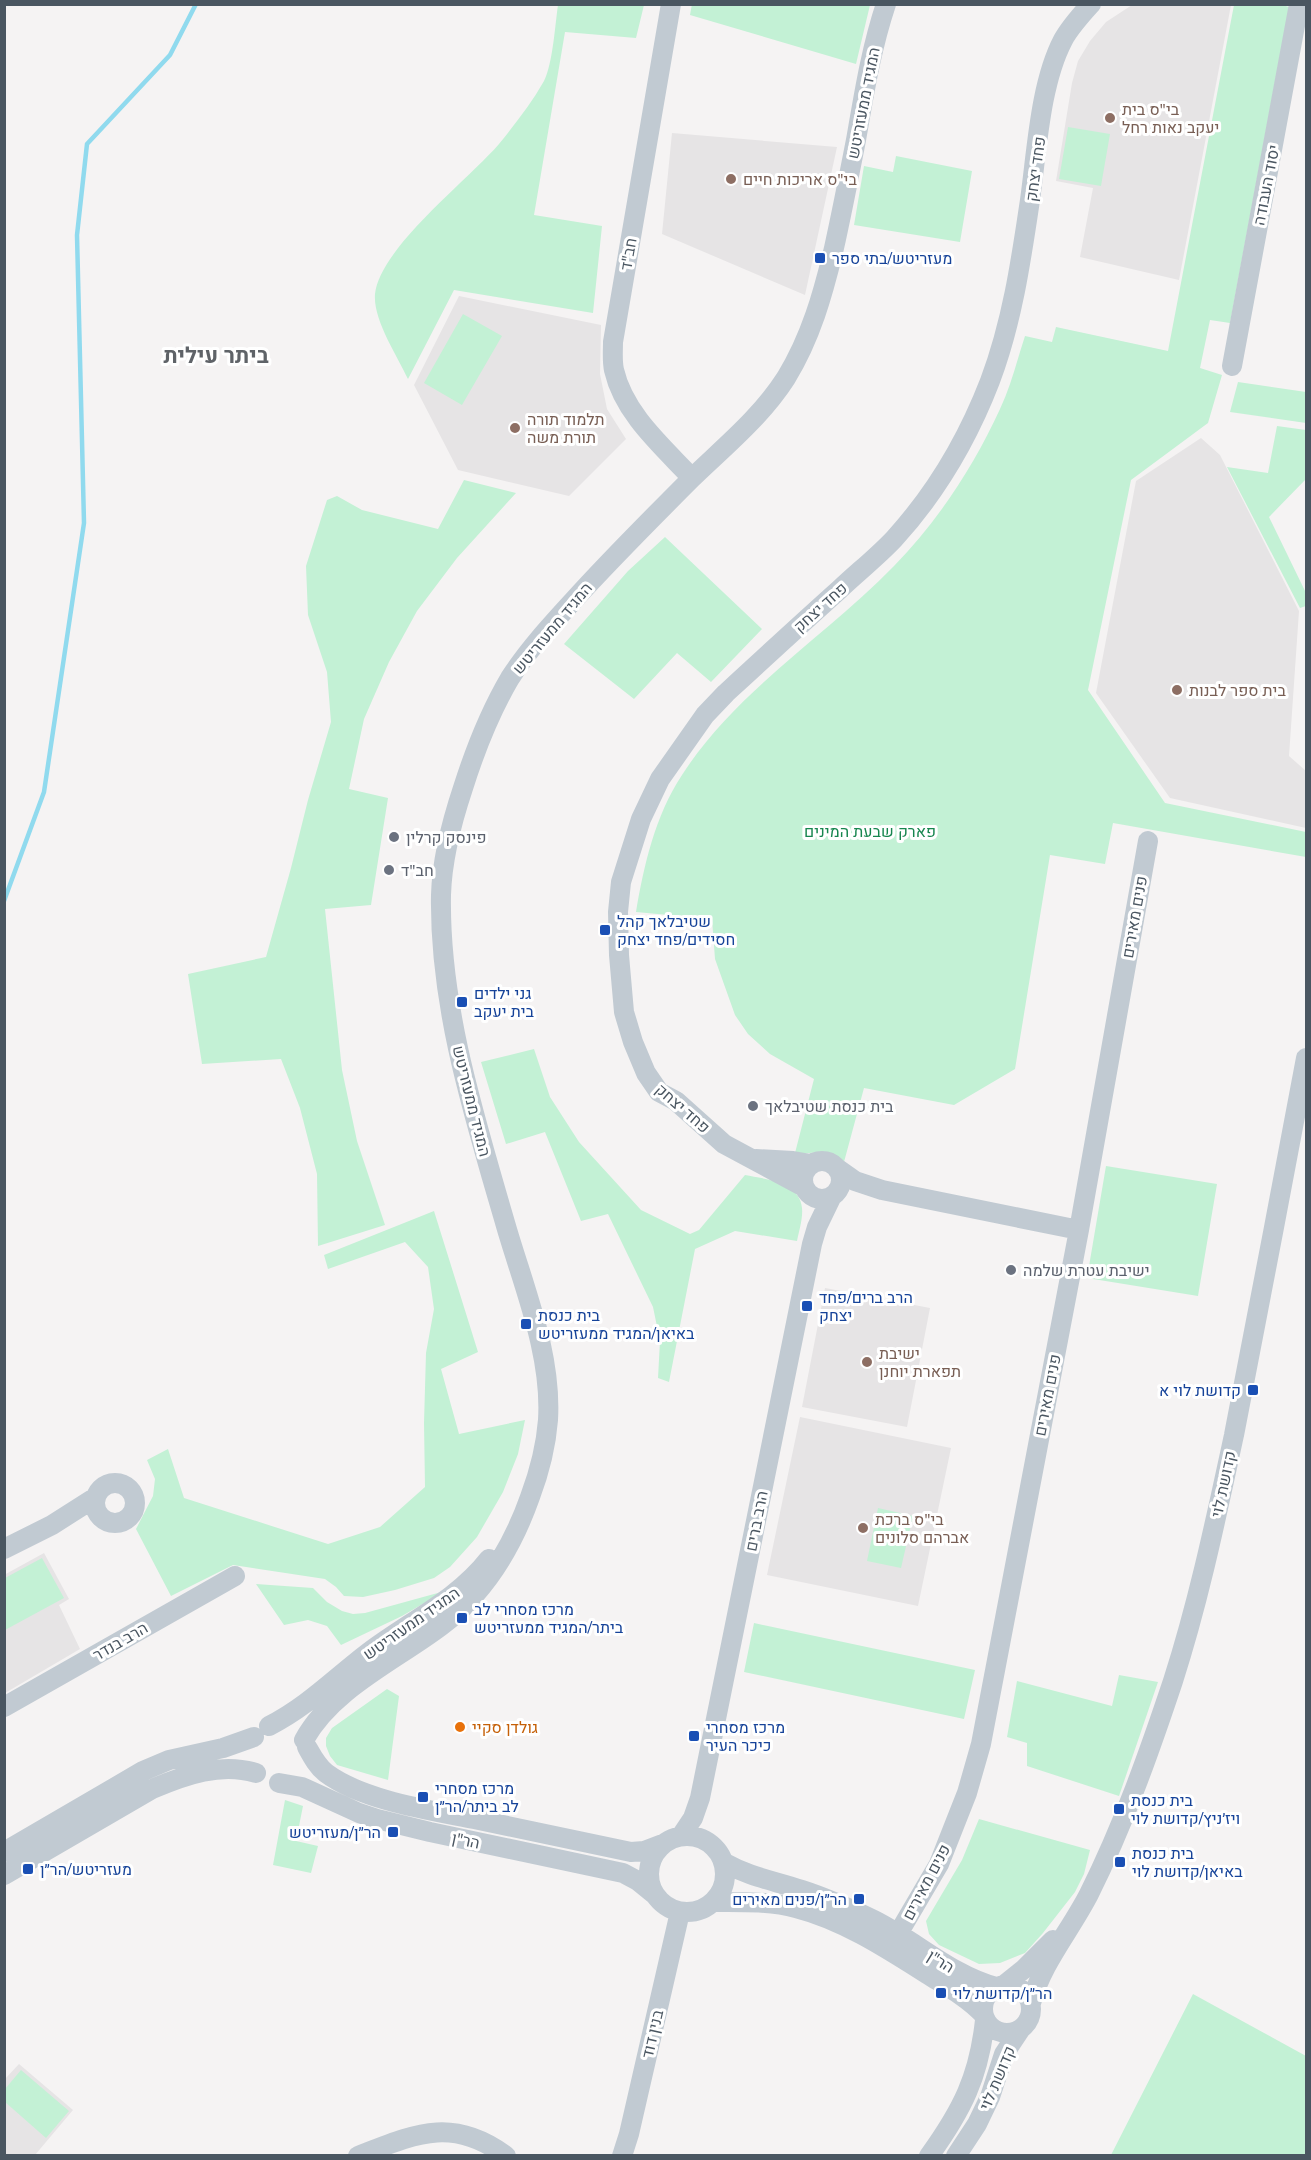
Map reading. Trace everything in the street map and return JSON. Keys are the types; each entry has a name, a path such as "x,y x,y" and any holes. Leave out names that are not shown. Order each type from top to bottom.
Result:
{"street":[{"name":"חב\"ד","path":"671,4 613,342 614,369 623,393 640,422 692,478"},
{"name":"המגיד ממעזריטש","path":"306,1743 320,1717 350,1690 397,1655 442,1626 469,1602 495,1571 530,1497 542,1455 548,1421 548,1386 541,1349 481,1140 458,1044 442,940 443,878 450,835 462,791 495,706 511,676 530,651 583,590 692,478 744,430 784,381 812,328 823,296 847,189 870,61 886,4"},
{"name":"פחד יצחק","path":"805,1189 753,1158 724,1144 676,1101 659,1092 646,1073 624,1012 618,934 621,882 641,819 660,779 705,715 726,693 893,541 932,490 968,431 990,381 1004,341 1013,303 1045,97 1053,63 1064,39 1091,4"},
{"name":"יסוד העבודה","path":"1232,366 1299,4"},
{"name":"פנים מאירים","path":"898,1934 939,1864 967,1793 981,1744 1079,1230 1148,841"},
{"name":"קדושת לוי","path":"1031,2003 1035,1986 1088,1895 1111,1848 1152,1742 1194,1611 1210,1546 1260,1306 1306,1058"},
{"name":"פחד יצחק","path":"753,1158 811,1164"},
{"path":"882,1190 845,1192 818,1200 805,1189 804,1172 811,1164 819,1161 829,1162 855,1181 882,1190 1079,1230"},
{"path":"833,1196 840,1188 842,1180 838,1169"},
{"name":"הרב ברים","path":"805,1189 812,1244"},
{"name":"הרב ברים","path":"673,1840 693,1818 700,1798 812,1244 817,1227 833,1196"},
{"path":"4,1549 52,1525 96,1497 102,1488 113,1483 124,1485 129,1489 134,1500 132,1511 124,1520 113,1522 102,1518 87,1517 52,1525"},
{"path":"96,1497 96,1509 102,1518"},
{"name":"המגיד ממעזריטש","path":"4,1852 143,1771 169,1760 223,1748 291,1715 368,1652 459,1591 477,1575 499,1547 530,1497"},
{"name":"הרב בנדר","path":"4,1707 235,1576"},
{"path":"4,1875 152,1789 176,1779 228,1767 256,1773 270,1782 287,1782 301,1772 308,1756 306,1743 300,1733 286,1725 262,1731 249,1755 256,1773"},
{"name":"הר\"ן","path":"306,1743 313,1760 325,1772 367,1793 383,1798 631,1852 644,1851 673,1840"},
{"name":"הר\"ן","path":"279,1783 302,1787 377,1819 623,1873 654,1894"},
{"name":"הרב ברים","path":"700,1798 702,1827 707,1841"},
{"path":"692,1836 707,1841 716,1849 723,1862 724,1884 713,1902 698,1911 680,1912 665,1906 654,1894 649,1876 650,1863 656,1852 673,1840 692,1836"},
{"name":"הר\"ן","path":"723,1862 757,1878 842,1905 898,1934 969,1978 1000,1986"},
{"name":"קדושת לוי","path":"1000,1986 1024,1969 1058,1935 1088,1895"},
{"name":"הר\"ן","path":"713,1902 763,1902 796,1908 835,1923 868,1938 958,1993 984,2017"},
{"name":"בנין דוד","path":"622,2156 680,1912"},
{"path":"1011,1985 1024,1991 1031,2003 1030,2019 1020,2030 1004,2034 989,2027 984,2017 983,2002 1000,1986 1011,1985"},
{"name":"קדושת לוי","path":"929,2156 958,2113 970,2088 977,2069 984,2017"},
{"name":"קדושת לוי","path":"956,2156 977,2124 990,2097 1004,2054 1020,2030"},
{"path":"358,2156 410,2135 443,2132 471,2136 490,2144 506,2156"}],"shaded area":[{"path":"1132,5 1231,5 1179,280 1080,257 1093,188 1056,181 1072,83 1078,61 1090,41 1106,22"},
{"path":"672,133 837,147 805,295 662,234"},
{"path":"459,296 601,325 600,374 607,409 626,439 569,496 458,470 414,385"},
{"path":"1201,438 1220,455 1299,611 1289,756 1306,771 1306,828 1170,798 1096,693 1136,481"},
{"path":"825,1288 930,1308 907,1427 802,1407"},
{"path":"800,1417 951,1448 918,1606 767,1575"},
{"path":"44,1553 69,1599 59,1605 80,1649 5,1693 4,1575"},
{"path":"19,2064 73,2110 35,2155 5,2155 4,2080"}],"green space":[{"path":"692,4 870,5 856,64 690,15"},
{"name":"פארק שבעת המינים","path":"1279,4 1289,7 1230,323 1210,320 1200,368 1222,375 1208,423 1131,480 1088,690 1165,803 1306,832 1306,857 1113,823 1105,864 1050,855 1015,1069 954,1105 864,1088 844,1162 827,1153 795,1153 814,1079 770,1054 748,1034 735,1015 715,959 712,919 636,912 647,859 665,807 682,775 728,717 894,566 940,512 967,472 990,430 1007,391 1025,336 1052,342 1056,327 1168,351 1234,5"},
{"path":"558,5 644,5 636,38 565,32 534,215 602,226 593,313 454,290 408,379 382,326 375,304 380,276 408,236 499,144 534,98 544,81 550,64"},
{"path":"1068,127 1110,134 1101,186 1059,179"},
{"path":"896,156 972,171 960,242 854,225 864,166 893,172"},
{"path":"463,314 502,336 462,405 424,383"},
{"path":"1238,382 1306,392 1306,423 1230,412"},
{"path":"1277,426 1306,430 1306,479 1269,517 1306,593 1306,606 1300,608 1227,467 1268,473"},
{"path":"464,480 516,493 457,558 417,611 389,662 364,719 349,789 388,798 371,905 325,909 342,1070 357,1141 385,1225 318,1246 317,1174 300,1108 281,1059 202,1064 188,974 266,957 331,722 327,672 308,615 306,566 327,500 337,496 362,510 438,529"},
{"path":"665,537 762,629 711,682 677,653 634,699 564,644 628,571"},
{"path":"534,1049 550,1097 579,1142 641,1210 690,1234 699,1230 745,1175 780,1183 795,1192 800,1199 802,1216 797,1241 735,1231 695,1249 669,1382 658,1378 660,1341 653,1307 608,1214 581,1221 545,1132 506,1144 481,1062"},
{"path":"1106,1166 1217,1184 1198,1296 1087,1278"},
{"path":"434,1211 478,1352 441,1369 459,1434 525,1420 518,1454 503,1492 477,1537 450,1567 434,1578 363,1597 344,1596 325,1579 233,1565 171,1596 136,1529 153,1496 155,1479 147,1460 168,1449 184,1498 328,1544 380,1527 425,1487 426,1353 434,1309 428,1267 405,1242 328,1269 324,1255"},
{"path":"878,1508 913,1516 901,1568 867,1561"},
{"path":"42,1558 64,1598 5,1630 5,1578"},
{"path":"256,1584 313,1588 327,1602 342,1611 353,1614 365,1613 445,1591 402,1616 341,1645 327,1626 308,1620 284,1625"},
{"path":"754,1623 975,1670 964,1719 744,1672"},
{"path":"1119,1675 1158,1682 1119,1796 1027,1766 1027,1743 1007,1737 1017,1681 1112,1706"},
{"path":"387,1689 399,1696 388,1780 337,1765 326,1746 326,1738 332,1728"},
{"path":"285,1800 303,1806 296,1841 318,1846 311,1873 273,1865"},
{"path":"979,1819 1090,1850 1084,1874 1075,1892 1043,1933 1025,1953 1000,1963 979,1964 939,1945 929,1934 926,1921 962,1860"},
{"path":"1193,1994 1306,2056 1306,2155 1111,2155"},
{"path":"21,2070 69,2111 46,2138 5,2102 5,2089"}],"waterway":[{"path":"4,901 44,792 84,523 77,235 87,144 170,55 196,4"}],"place":[{"name":"בי\"ס בית יעקב נאות רחל","path":"1110,118"},
{"name":"בי\"ס אריכות חיים","path":"731,179"},
{"name":"מעזריטש/בתי ספר","path":"820,258"},
{"name":"תלמוד תורה תורת משה","path":"515,428"},
{"name":"בית ספר לבנות","path":"1177,690"},
{"name":"פינסק קרלין","path":"394,837"},
{"name":"חב\"ד","path":"389,870"},
{"name":"שטיבלאך קהל חסידים/פחד יצחק","path":"605,930"},
{"name":"גני ילדים בית יעקב","path":"462,1002"},
{"name":"בית כנסת שטיבלאך","path":"753,1106"},
{"name":"ישיבת עטרת שלמה","path":"1011,1270"},
{"name":"הרב ברים/פחד יצחק","path":"807,1306"},
{"name":"בית כנסת באיאן/המגיד ממעזריטש","path":"526,1324"},
{"name":"ישיבת תפארת יוחנן","path":"867,1362"},
{"name":"קדושת לוי א","path":"1253,1390"},
{"name":"בי\"ס ברכת אברהם סלונים","path":"863,1528"},
{"name":"מרכז מסחרי לב ביתר/המגיד ממעזריטש","path":"462,1618"},
{"name":"גולדן סקיי","path":"460,1727"},
{"name":"מרכז מסחרי כיכר העיר","path":"694,1736"},
{"name":"מרכז מסחרי לב ביתר/הר״ן","path":"423,1797"},
{"name":"בית כנסת ויז׳ניץ/קדושת לוי","path":"1119,1809"},
{"name":"הר״ן/מעזריטש","path":"393,1832"},
{"name":"בית כנסת באיאן/קדושת לוי","path":"1120,1862"},
{"name":"מעזריטש/הר״ן","path":"28,1869"},
{"name":"הר״ן/פנים מאירים","path":"859,1899"},
{"name":"הר״ן/קדושת לוי","path":"941,1993"}],"district":[{"name":"ביתר עילית","path":"216,355"}]}
